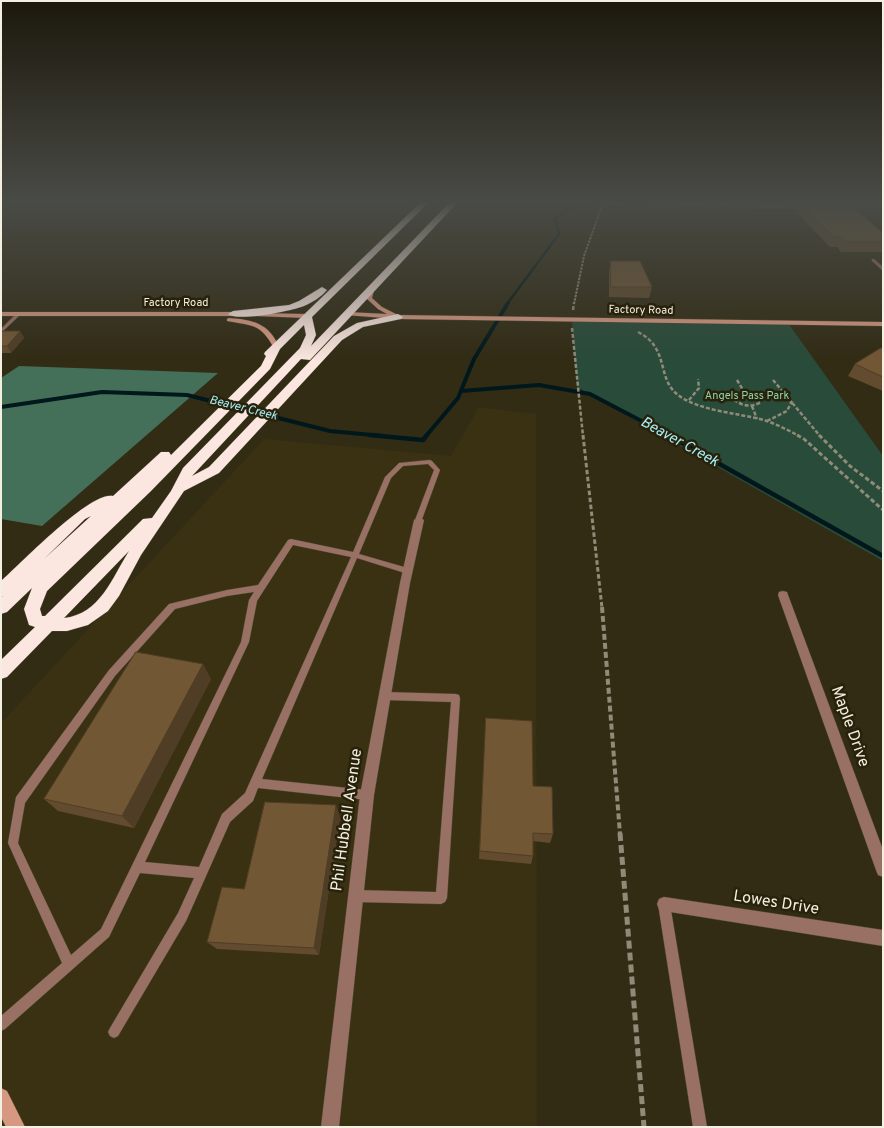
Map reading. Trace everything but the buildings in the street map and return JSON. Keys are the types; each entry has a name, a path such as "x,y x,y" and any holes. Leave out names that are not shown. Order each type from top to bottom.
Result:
{"highway":[{"path":"233,314 280,310 308,302 359,256"},
{"path":"307,316 311,335 309,342 243,440 214,470 181,488 136,551 116,588 97,612 78,623 57,625 35,620 32,609 40,588 249,379 266,367 276,347 307,316 369,256"},
{"path":"336,300 379,256"},
{"path":"372,287 380,268 392,256"},
{"path":"281,385 343,312 372,287 402,256"},
{"path":"1,672 181,488 222,441 281,385 348,332 374,321 398,317"},
{"path":"1,608 134,484 193,434"},
{"path":"1,591 80,516 134,484"}],"street":[{"name":"Factory Road","path":"372,287 369,298 373,303 398,317"},
{"name":"Factory Road","path":"343,312 398,317 883,324"},
{"name":"Factory Road","path":"1,314 233,314 307,316"},
{"name":"Factory Road","path":"46,314 77,318 243,321 265,329 272,337 276,347"},
{"name":"Phil Hubbell Avenue","path":"330,1127 367,794 408,571 420,520"},
{"name":"Maple Drive","path":"783,595 883,870"},
{"name":"Lowes Drive","path":"664,904 883,938"},
{"path":"1,1097 16,1127"}],"lane":[{"path":"873,260 883,270"},
{"path":"1,332 20,314"},
{"path":"114,1032 182,917 226,818 249,797 388,477 400,464 430,462 437,470 420,520"},
{"path":"1,1025 105,933 245,642 253,600 291,542 354,555 408,571"},
{"path":"69,964 13,842 20,801 112,673 172,606 227,593 261,588"},
{"path":"356,896 441,898 456,698 385,696"},
{"path":"255,783 367,794"},
{"path":"137,867 201,873"},
{"path":"664,904 700,1127"}],"path":[{"path":"573,313 576,287 584,256"},
{"path":"572,324 574,329 578,398 601,602 644,1127"},
{"path":"630,331 647,336 654,342 672,387 677,394 689,400 767,422 804,439 883,510"},
{"path":"689,400 699,388 698,379"},
{"path":"737,380 743,390"},
{"path":"774,380 814,430 850,466 883,491"},
{"path":"743,390 753,392 760,397 761,402 752,406 742,404 733,399 733,394 743,390"},
{"path":"767,422 787,411 792,401"},
{"path":"752,406 757,419"}],"shaded area":[{"path":"479,407 536,414 537,1127 1,1127 1,723 264,439 451,456"}],"green space":[{"name":"Angels Pass Park","path":"572,320 788,323 883,456 883,561 577,387"},
{"path":"19,366 218,373 42,526 1,519 1,378"}],"waterway":[{"name":"Beaver Creek","path":"507,304 543,256"},
{"name":"Beaver Creek","path":"426,436 458,398 474,359 508,303"},
{"name":"Beaver Creek","path":"461,391 539,385 590,394 670,436"},
{"name":"Beaver Creek","path":"1,407 102,392 187,395 330,431 383,436"},
{"name":"Beaver Creek","path":"370,435 423,440 427,435"},
{"name":"Beaver Creek","path":"668,435 883,556"}]}
